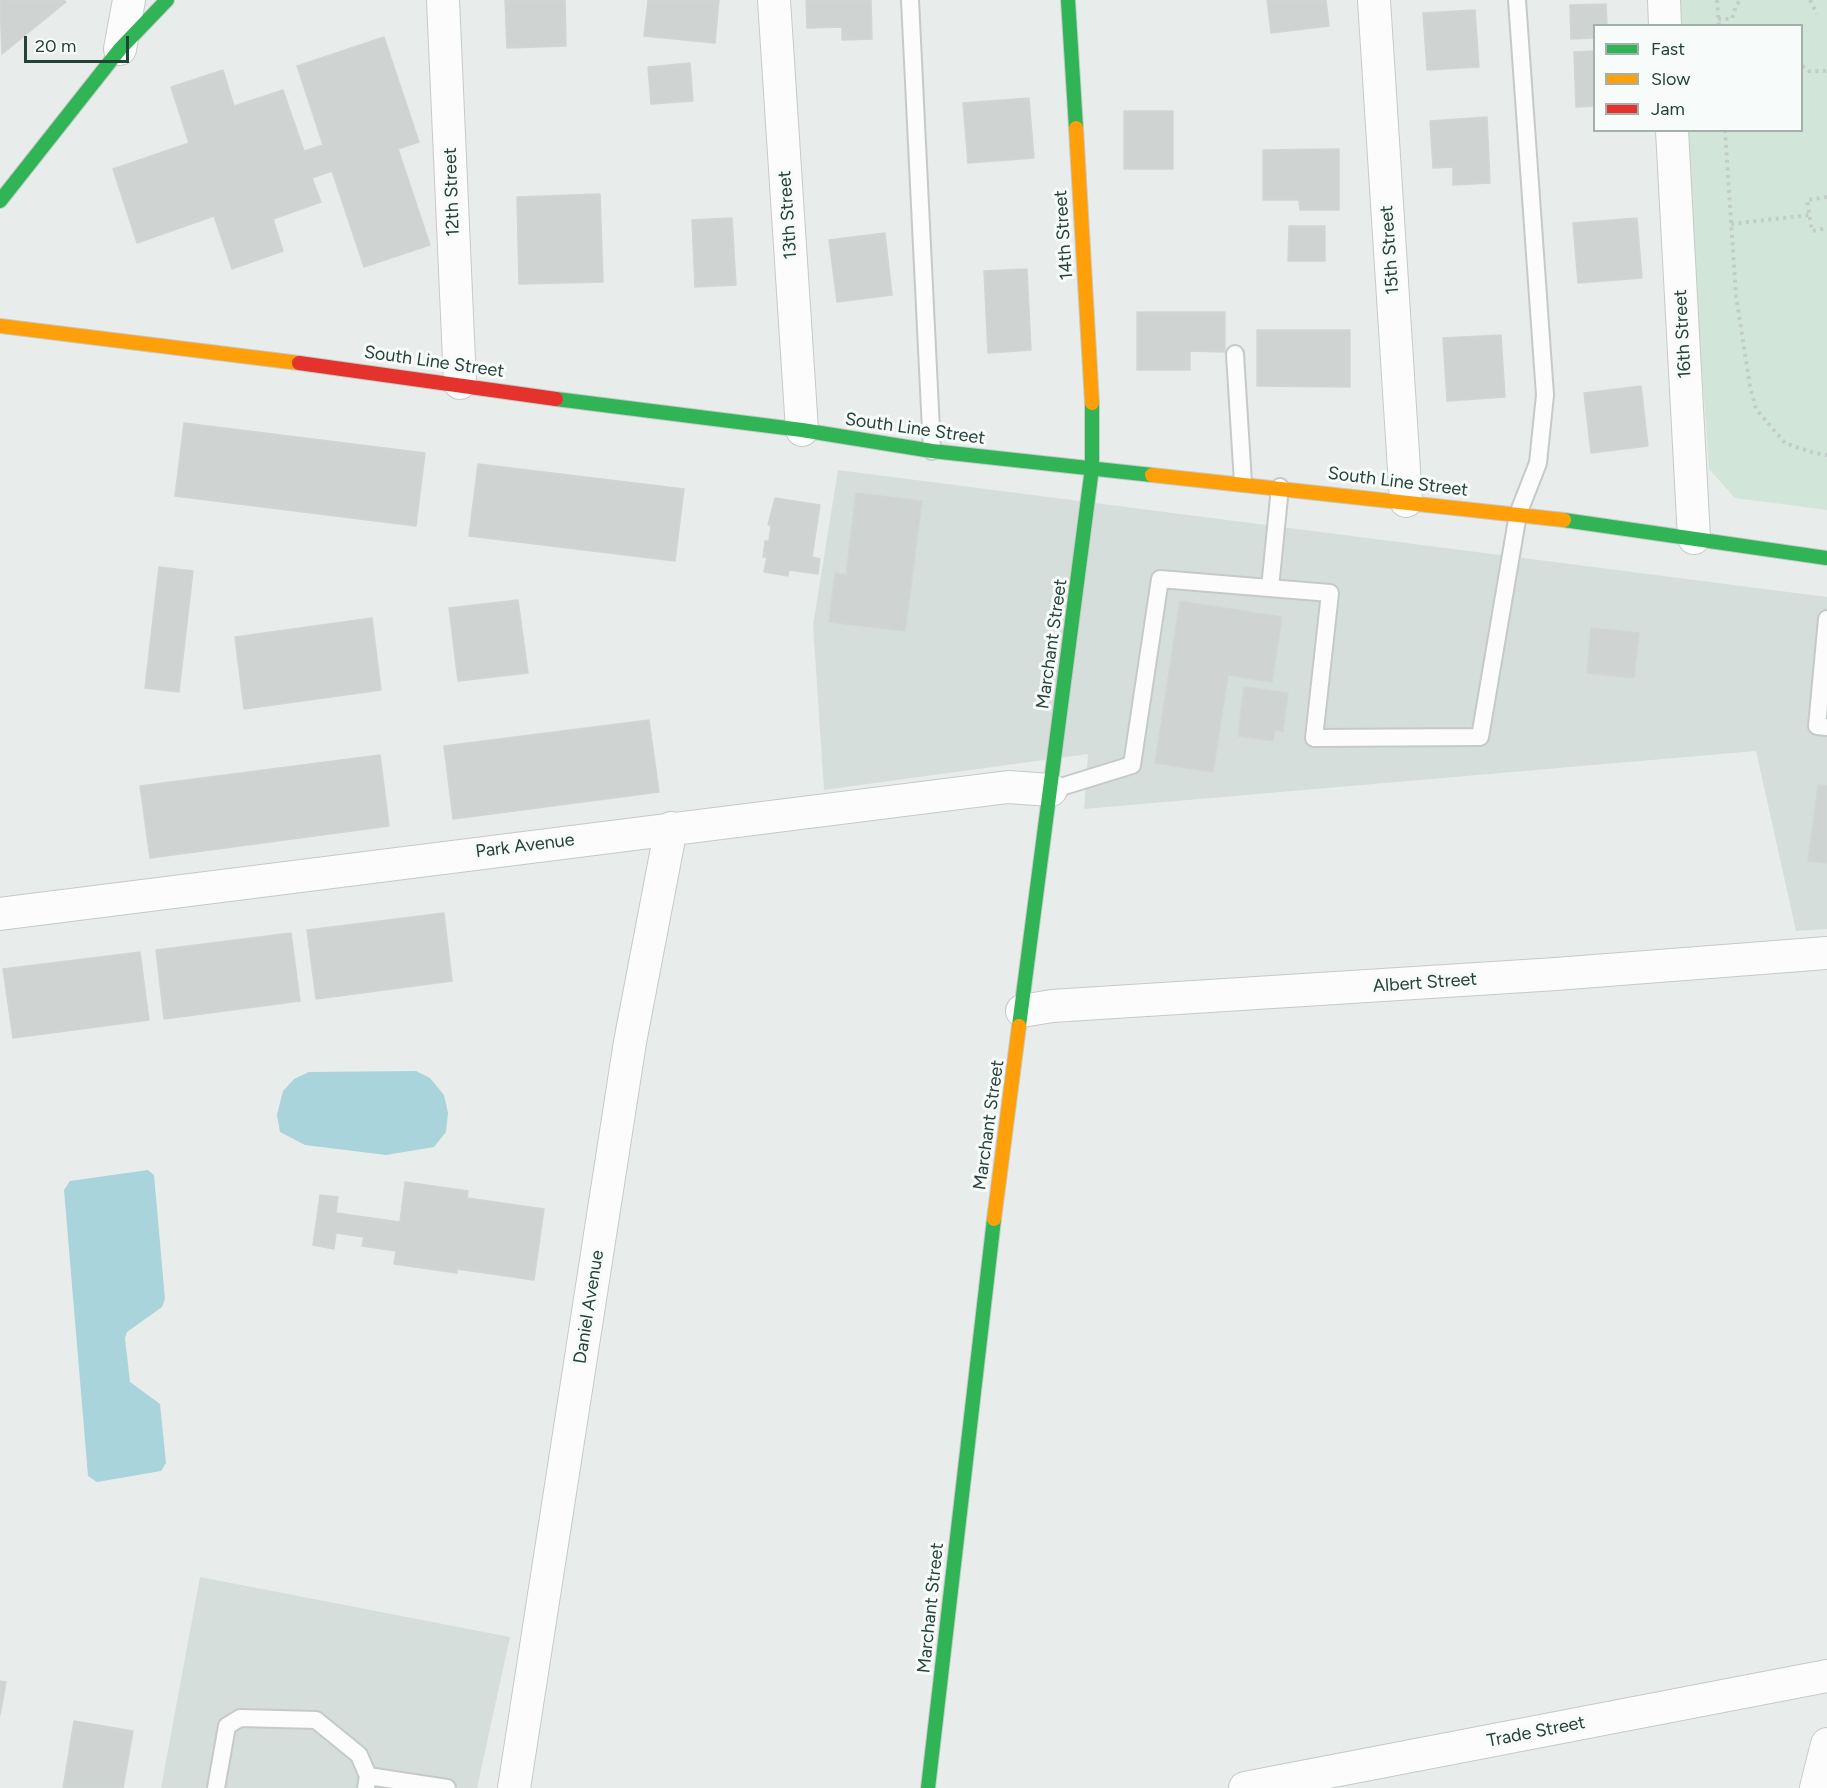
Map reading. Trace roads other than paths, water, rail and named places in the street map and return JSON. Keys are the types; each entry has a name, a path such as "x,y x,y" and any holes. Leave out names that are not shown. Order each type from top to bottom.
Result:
{"street":[{"path":"120,49 129,0"},
{"path":"0,201 120,49 167,0"},
{"name":"12th Street","path":"443,0 460,383"},
{"name":"13th Street","path":"774,0 801,430"},
{"name":"14th Street","path":"1068,0 1094,429 1092,468"},
{"name":"15th Street","path":"1374,0 1406,501"},
{"path":"1664,0 1665,24"},
{"name":"16th Street","path":"1672,132 1694,538"},
{"name":"South Line Street","path":"0,326 460,383 628,410 801,430 932,451 1518,514 1827,558"},
{"name":"Marchant Street","path":"928,1788 982,1311 1092,468"},
{"name":"Park Avenue","path":"0,914 1008,787 1051,790"},
{"name":"Daniel Avenue","path":"514,1788 630,1042 671,828"},
{"name":"Albert Street","path":"1022,1011 1052,1006 1556,975 1827,953"},
{"name":"Trade Street","path":"1245,1788 1827,1676"},
{"path":"1816,1788 1827,1744"}],"lane":[{"path":"910,0 932,451"},
{"path":"1051,790 1132,765 1160,579 1330,593 1314,738 1480,737 1518,514 1538,463 1545,395 1517,0"},
{"path":"1235,354 1243,483"},
{"path":"1270,588 1280,487"},
{"path":"1827,619 1817,726 1827,727"},
{"path":"216,1788 226,1726 240,1718 316,1720 359,1755 367,1782 447,1788"}],"water":[{"path":"416,1071 430,1078 444,1095 448,1113 446,1132 434,1147 386,1155 305,1145 280,1132 277,1115 283,1091 294,1079 309,1072"},
{"path":"148,1170 154,1175 165,1299 162,1307 127,1332 125,1338 130,1382 160,1404 166,1463 161,1471 97,1482 88,1476 64,1190 70,1181"}]}
